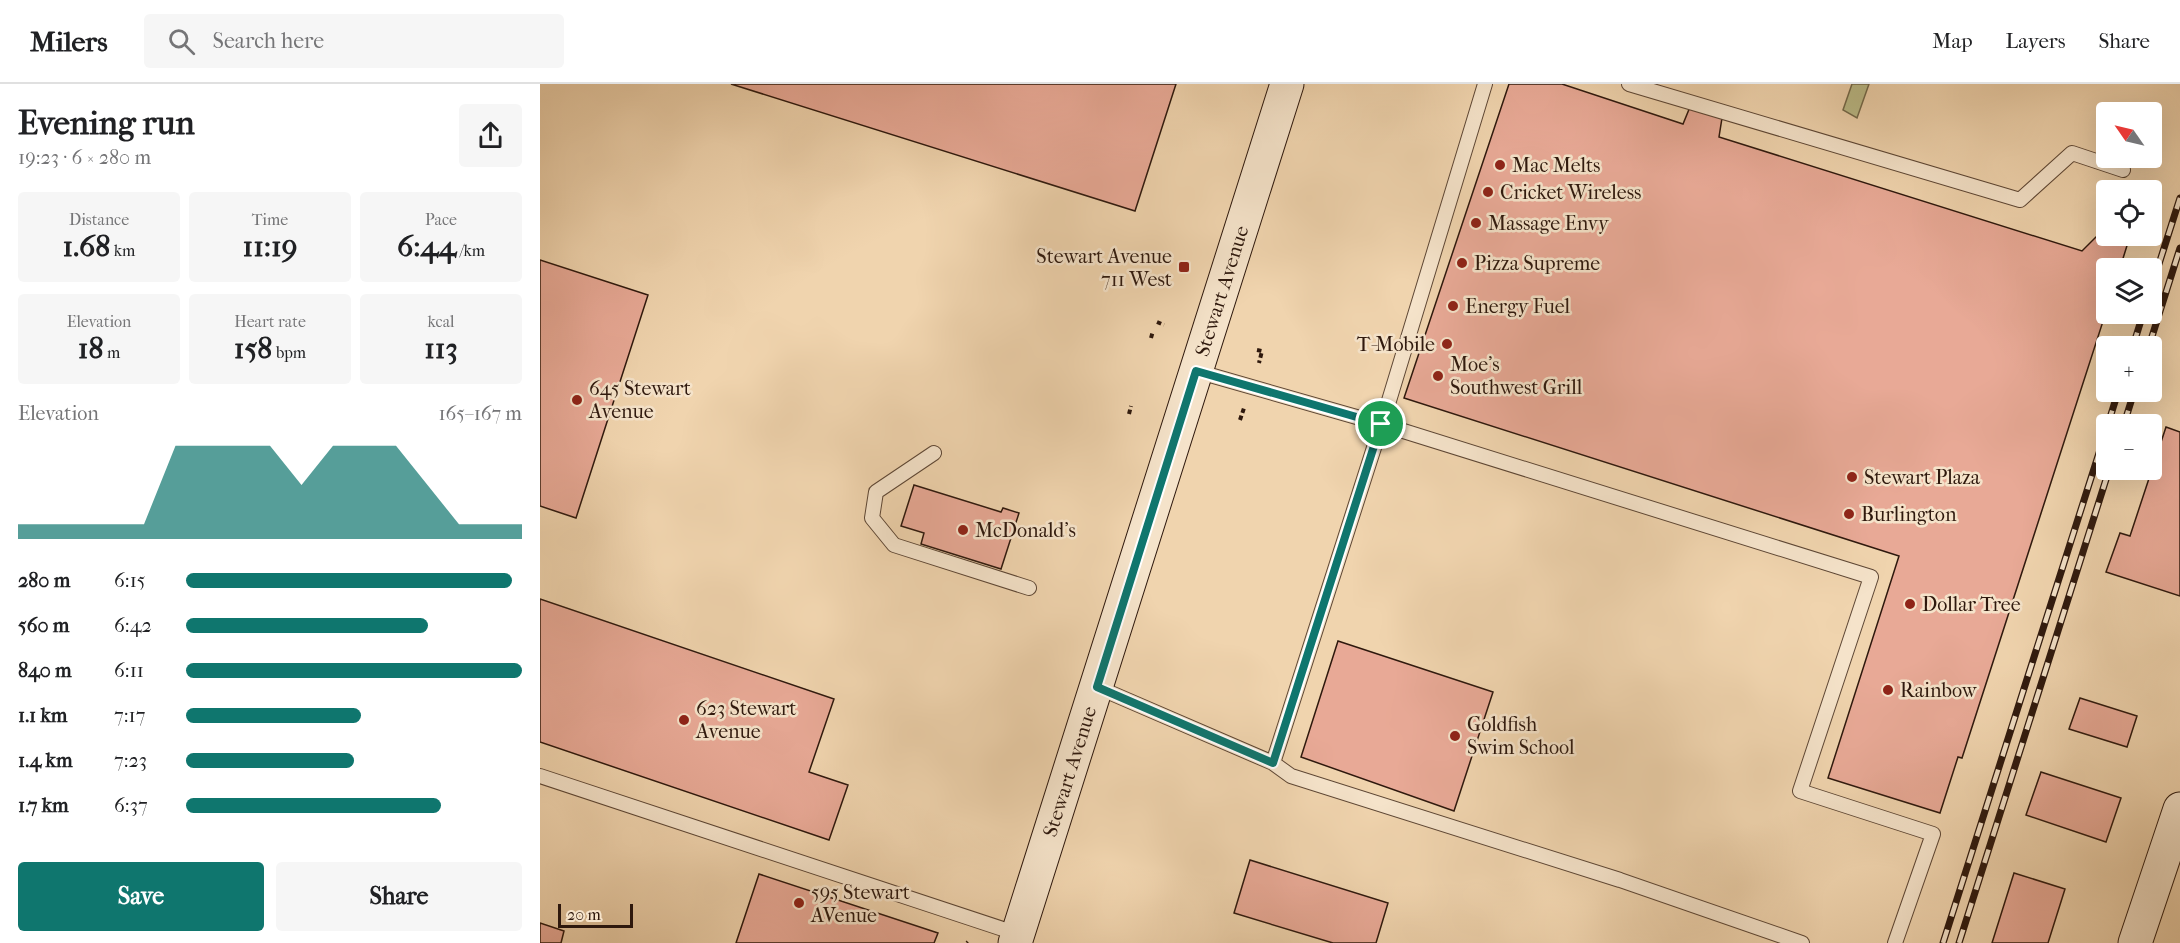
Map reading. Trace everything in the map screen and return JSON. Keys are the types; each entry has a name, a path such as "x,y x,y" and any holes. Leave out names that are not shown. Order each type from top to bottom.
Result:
{"main road":[{"name":"Stewart Avenue","path":"1017,938 1287,84"},
{"path":"2135,943 2180,809"}],"lane":[{"path":"1273,763 1381,424 1485,84"},
{"path":"1629,84 2020,200 2072,153 2123,170"},
{"path":"1196,371 1381,424 1871,577 1800,791 1933,834 1895,943"},
{"path":"934,453 876,492 872,518 894,545 1029,588"},
{"path":"1097,687 1273,763 1291,776 1620,880 1802,943"},
{"path":"540,776 1017,938"}],"path":[{"path":"1157,322 1164,325"},
{"path":"1151,339 1153,331"},
{"path":"1257,350 1262,351 1259,363"},
{"path":"1129,414 1131,406"},
{"path":"1240,420 1244,408"}],"green space":[{"path":"1852,84 1869,84 1857,118 1843,110"}],"building":[{"path":"731,84 1176,84 1135,211"},
{"name":"Stewart Plaza","path":"1509,84 1562,84 1683,124 1690,107 1722,118 1719,137 2082,251 2096,237 2096,246 2127,246 2123,258 2096,258 2096,324 2102,324 2098,336 2096,336 2096,343 1962,758 1958,757 1940,813 1828,778 1899,556 1404,398"},
{"name":"645 Stewart Avenue","path":"540,260 648,295 576,518 540,506"},
{"path":"2166,427 2180,432 2180,596 2106,572 2120,533 2130,536 2148,480 2162,480 2162,439"},
{"name":"McDonald's","path":"914,485 1001,512 1003,508 1019,513 1001,569 921,544 924,533 901,526"},
{"name":"623 Stewart Avenue","path":"540,599 834,699 809,772 848,785 829,840 540,742"},
{"path":"1338,641 1493,692 1454,811 1301,757"},
{"path":"2080,698 2137,716 2127,747 2069,729"},
{"path":"2041,772 2121,798 2106,842 2026,815"},
{"path":"1250,860 1388,903 1376,943 1333,943 1234,913"},
{"path":"2014,873 2065,889 2048,943 1992,943"},
{"name":"595 Stewart AVenue","path":"759,874 938,933 934,943 736,943"},
{"path":"540,923 564,931 561,943 540,943"}],"railway":[{"path":"2161,258 2180,198"},
{"path":"2152,336 2180,248"},
{"path":"2136,336 2140,324"},
{"path":"2111,414 2115,402"},
{"path":"2127,414 2131,402"},
{"path":"1943,943 2096,462"},
{"path":"1959,943 2106,480"}],"place":[{"name":"Mac Melts","path":"1500,165"},
{"name":"Cricket Wireless","path":"1488,192"},
{"name":"Massage Envy","path":"1476,223"},
{"name":"Pizza Supreme","path":"1462,263"},
{"name":"Stewart Avenue 711 West","path":"1184,267"},
{"name":"Energy Fuel","path":"1453,306"},
{"name":"T-Mobile","path":"1447,344"},
{"name":"Moe's Southwest Grill","path":"1438,376"},
{"name":"645 Stewart Avenue","path":"577,400"},
{"name":"Stewart Plaza","path":"1852,477"},
{"name":"Burlington","path":"1849,514"},
{"name":"McDonald's","path":"963,530"},
{"name":"Dollar Tree","path":"1910,604"},
{"name":"Rainbow","path":"1888,690"},
{"name":"623 Stewart Avenue","path":"684,720"},
{"name":"Goldfish Swim School","path":"1455,736"},
{"name":"595 Stewart AVenue","path":"799,903"}],"route":[{"path":"1196,371 1381,424 1273,763 1097,687 1196,371"}]}
